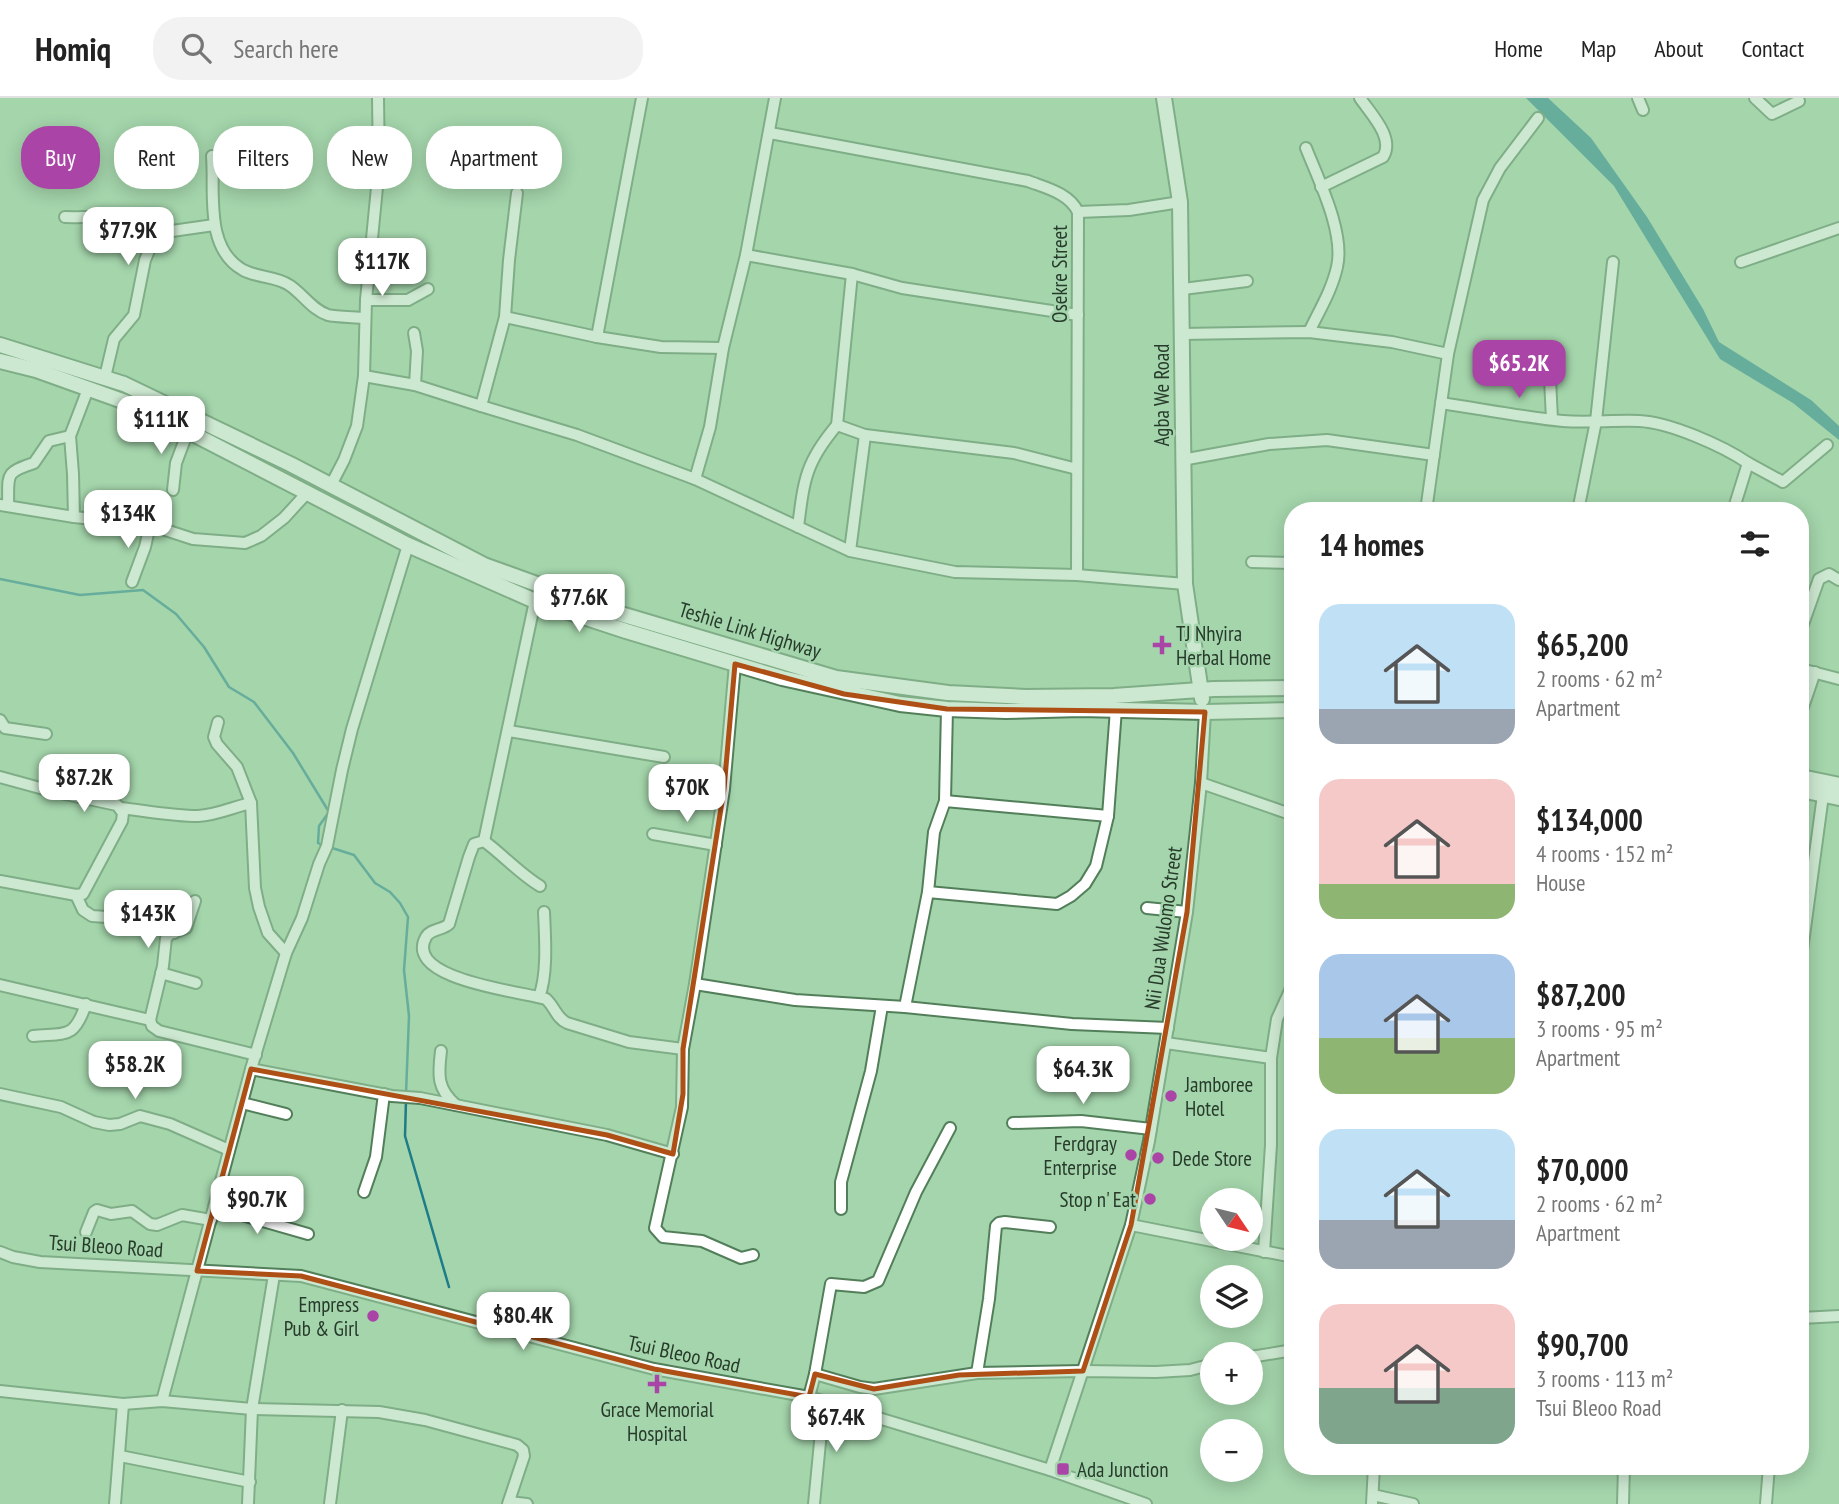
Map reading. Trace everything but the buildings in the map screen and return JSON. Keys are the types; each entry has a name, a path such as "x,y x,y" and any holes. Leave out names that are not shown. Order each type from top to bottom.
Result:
{"main road":[{"name":"Agba We Road","path":"1164,98 1180,202 1185,584 1199,692 1205,712"},
{"name":"Teshie Link Highway","path":"0,345 106,377 201,419 484,565 625,615 836,678 948,693 1026,697 1284,688"},
{"name":"Teshie Link Highway","path":"0,360 145,409 408,545 535,601 735,664 844,694 947,709 1284,710"},
{"path":"1809,779 1839,785"},
{"path":"1809,792 1839,799"}],"street":[{"path":"331,485 357,426 365,376 366,300 379,167 378,98"},
{"path":"597,337 642,98"},
{"path":"695,479 710,427 723,348 747,254 775,98"},
{"path":"1321,187 1383,156 1387,150 1386,137 1360,98"},
{"path":"1638,98 1643,110"},
{"path":"1755,98 1772,114 1800,101"},
{"path":"1427,502 1448,354 1483,200 1500,168 1538,118"},
{"name":"Osekre Street","path":"770,133 1028,181 1052,189 1068,199 1078,212 1077,575"},
{"path":"1306,148 1337,233 1338,265 1309,332"},
{"path":"212,156 214,225 225,250 245,271 289,285 327,315 365,318"},
{"path":"481,406 505,317 517,193"},
{"path":"1078,212 1129,210 1180,202"},
{"path":"65,217 135,220 153,224 165,232"},
{"path":"106,377 114,340 134,315 145,260 153,241 165,232 214,225"},
{"path":"1741,262 1839,228"},
{"path":"747,254 852,274 902,288 1078,315"},
{"path":"1580,502 1597,421 1613,262"},
{"path":"798,527 803,488 810,462 837,425 852,274"},
{"path":"1183,289 1247,281"},
{"path":"366,300 408,300 429,289"},
{"path":"505,317 597,337 661,347 723,348"},
{"path":"1181,334 1309,332 1392,342 1448,354"},
{"path":"414,333 417,351 415,386"},
{"path":"365,376 415,386 576,435 695,479 850,551 954,572 1077,575 1185,584"},
{"path":"1550,379 1552,419"},
{"path":"74,517 74,474 70,436 88,388"},
{"path":"1441,403 1522,417 1642,421 1685,433 1731,451 1783,482 1827,445"},
{"path":"837,425 865,435 1014,453 1077,469"},
{"path":"173,490 176,463 188,432"},
{"path":"850,551 865,435"},
{"path":"70,436 49,441 34,463 12,471 4,506 150,525 193,539 245,543 261,536 284,518 306,494"},
{"path":"1182,460 1269,444 1326,440 1434,456"},
{"path":"1736,502 1748,463"},
{"path":"132,582 150,525"},
{"path":"162,1401 251,1069 286,953 302,918 327,846 352,729 408,545"},
{"path":"1252,562 1284,563"},
{"path":"1809,607 1819,579 1829,575 1839,580"},
{"path":"484,841 535,601"},
{"path":"735,664 724,789 683,1049 683,1094 673,1154 655,1228 663,1237 702,1241 741,1258 753,1255"},
{"path":"1809,671 1839,679"},
{"path":"1809,690 1815,672"},
{"path":"905,1007 928,892 934,832 946,801 947,709"},
{"path":"928,892 1056,904 1071,896 1084,884 1096,866 1108,816 1116,709"},
{"name":"Nii Dua Wulomo Street","path":"1050,1470 1131,1225 1151,1129 1186,912 1201,783 1205,712"},
{"path":"0,720 2,725 10,729 46,734"},
{"path":"218,722 214,737 216,744 237,767 251,803 254,821 255,888 259,907 268,933 286,953"},
{"path":"509,731 664,757"},
{"path":"0,776 121,808 200,816 251,803"},
{"path":"1201,783 1284,812"},
{"path":"1809,888 1823,795"},
{"path":"946,801 1108,816"},
{"path":"0,881 83,894 122,821 124,813 121,808"},
{"path":"653,834 716,845"},
{"path":"484,841 540,886"},
{"path":"484,841 474,844 449,924 429,934 425,939 427,960 470,983 539,997 552,1004 558,1017 567,1023 629,1042 683,1049"},
{"path":"76,895 83,910 92,916 166,921 174,933"},
{"path":"195,901 186,928 166,938 150,1020 152,1026 159,1031 256,1055"},
{"path":"1147,908 1186,912"},
{"path":"539,997 545,943 544,912"},
{"path":"161,973 196,983"},
{"path":"695,984 795,1000 905,1007 1072,1024 1168,1028"},
{"path":"0,985 150,1020"},
{"path":"33,1036 64,1033 75,1028 86,1004"},
{"path":"1264,1252 1271,1146 1270,1058 1277,1019 1284,1004"},
{"path":"841,1209 841,1182 871,1071 882,1006"},
{"path":"1166,1043 1270,1058"},
{"path":"442,1051 438,1076 445,1096 456,1105"},
{"path":"251,1069 388,1095 420,1098 607,1135 673,1154"},
{"path":"0,1094 53,1104 94,1122 109,1125 120,1124 139,1116 170,1124 229,1150"},
{"path":"364,1192 376,1157 388,1095"},
{"path":"242,1103 286,1114"},
{"path":"1013,1123 1081,1121 1151,1129"},
{"path":"809,1397 831,1284 864,1287 878,1282 916,1192 950,1128"},
{"path":"214,1207 308,1234"},
{"path":"86,1232 97,1210 111,1214 132,1211 149,1224 157,1225 182,1215 211,1220"},
{"path":"977,1373 989,1299 996,1226 1005,1222 1050,1227"},
{"path":"1131,1225 1284,1255"},
{"name":"Tsui Bleoo Road","path":"0,1252 40,1262 301,1276 654,1369 824,1401 1050,1470 1118,1500 1146,1504"},
{"path":"248,1504 252,1409 274,1275"},
{"path":"1809,1318 1839,1316"},
{"path":"1263,1355 1284,1352"},
{"path":"815,1374 860,1387 874,1388 977,1373 1156,1373 1200,1367"},
{"path":"0,1391 123,1404 162,1401 252,1409 379,1412 425,1420 523,1450 524,1457 509,1503 527,1504"},
{"path":"814,1504 824,1401"},
{"path":"115,1504 123,1404"},
{"path":"330,1504 342,1410"},
{"path":"120,1456 250,1482"},
{"path":"1374,1475 1373,1500 1413,1504"},
{"path":"1623,1504 1624,1475"},
{"path":"1766,1504 1768,1475"}],"highlighted area":[{"path":"735,664 844,694 947,709 1205,712 1187,912 1131,1225 1083,1371 959,1375 874,1389 815,1374 809,1397 654,1369 301,1276 197,1271 251,1069 607,1135 673,1154 683,1094 683,1049 724,789"}],"water":[{"path":"1526,98 1548,98 1591,138 1647,217 1703,309 1719,342 1811,400 1839,426 1839,440 1793,403 1720,359 1614,186"}],"waterway":[{"path":"0,579 80,595 143,590 176,614 204,647 229,687 254,702 293,753 329,812 319,826 318,843 322,845"},
{"path":"329,847 354,855 375,883 390,892 400,903 408,917 404,970 409,1016 406,1094"},
{"path":"406,1100 405,1136 449,1287"}],"place":[{"name":"TJ Nhyira Herbal Home","path":"1162,645"},
{"name":"Jamboree Hotel","path":"1171,1096"},
{"name":"Ferdgray Enterprise","path":"1131,1155"},
{"name":"Dede Store","path":"1158,1158"},
{"name":"Stop n' Eat","path":"1150,1199"},
{"name":"Empress Pub & Girl","path":"373,1316"},
{"name":"Grace Memorial Hospital","path":"657,1384"},
{"name":"Ada Junction","path":"1063,1469"}]}
